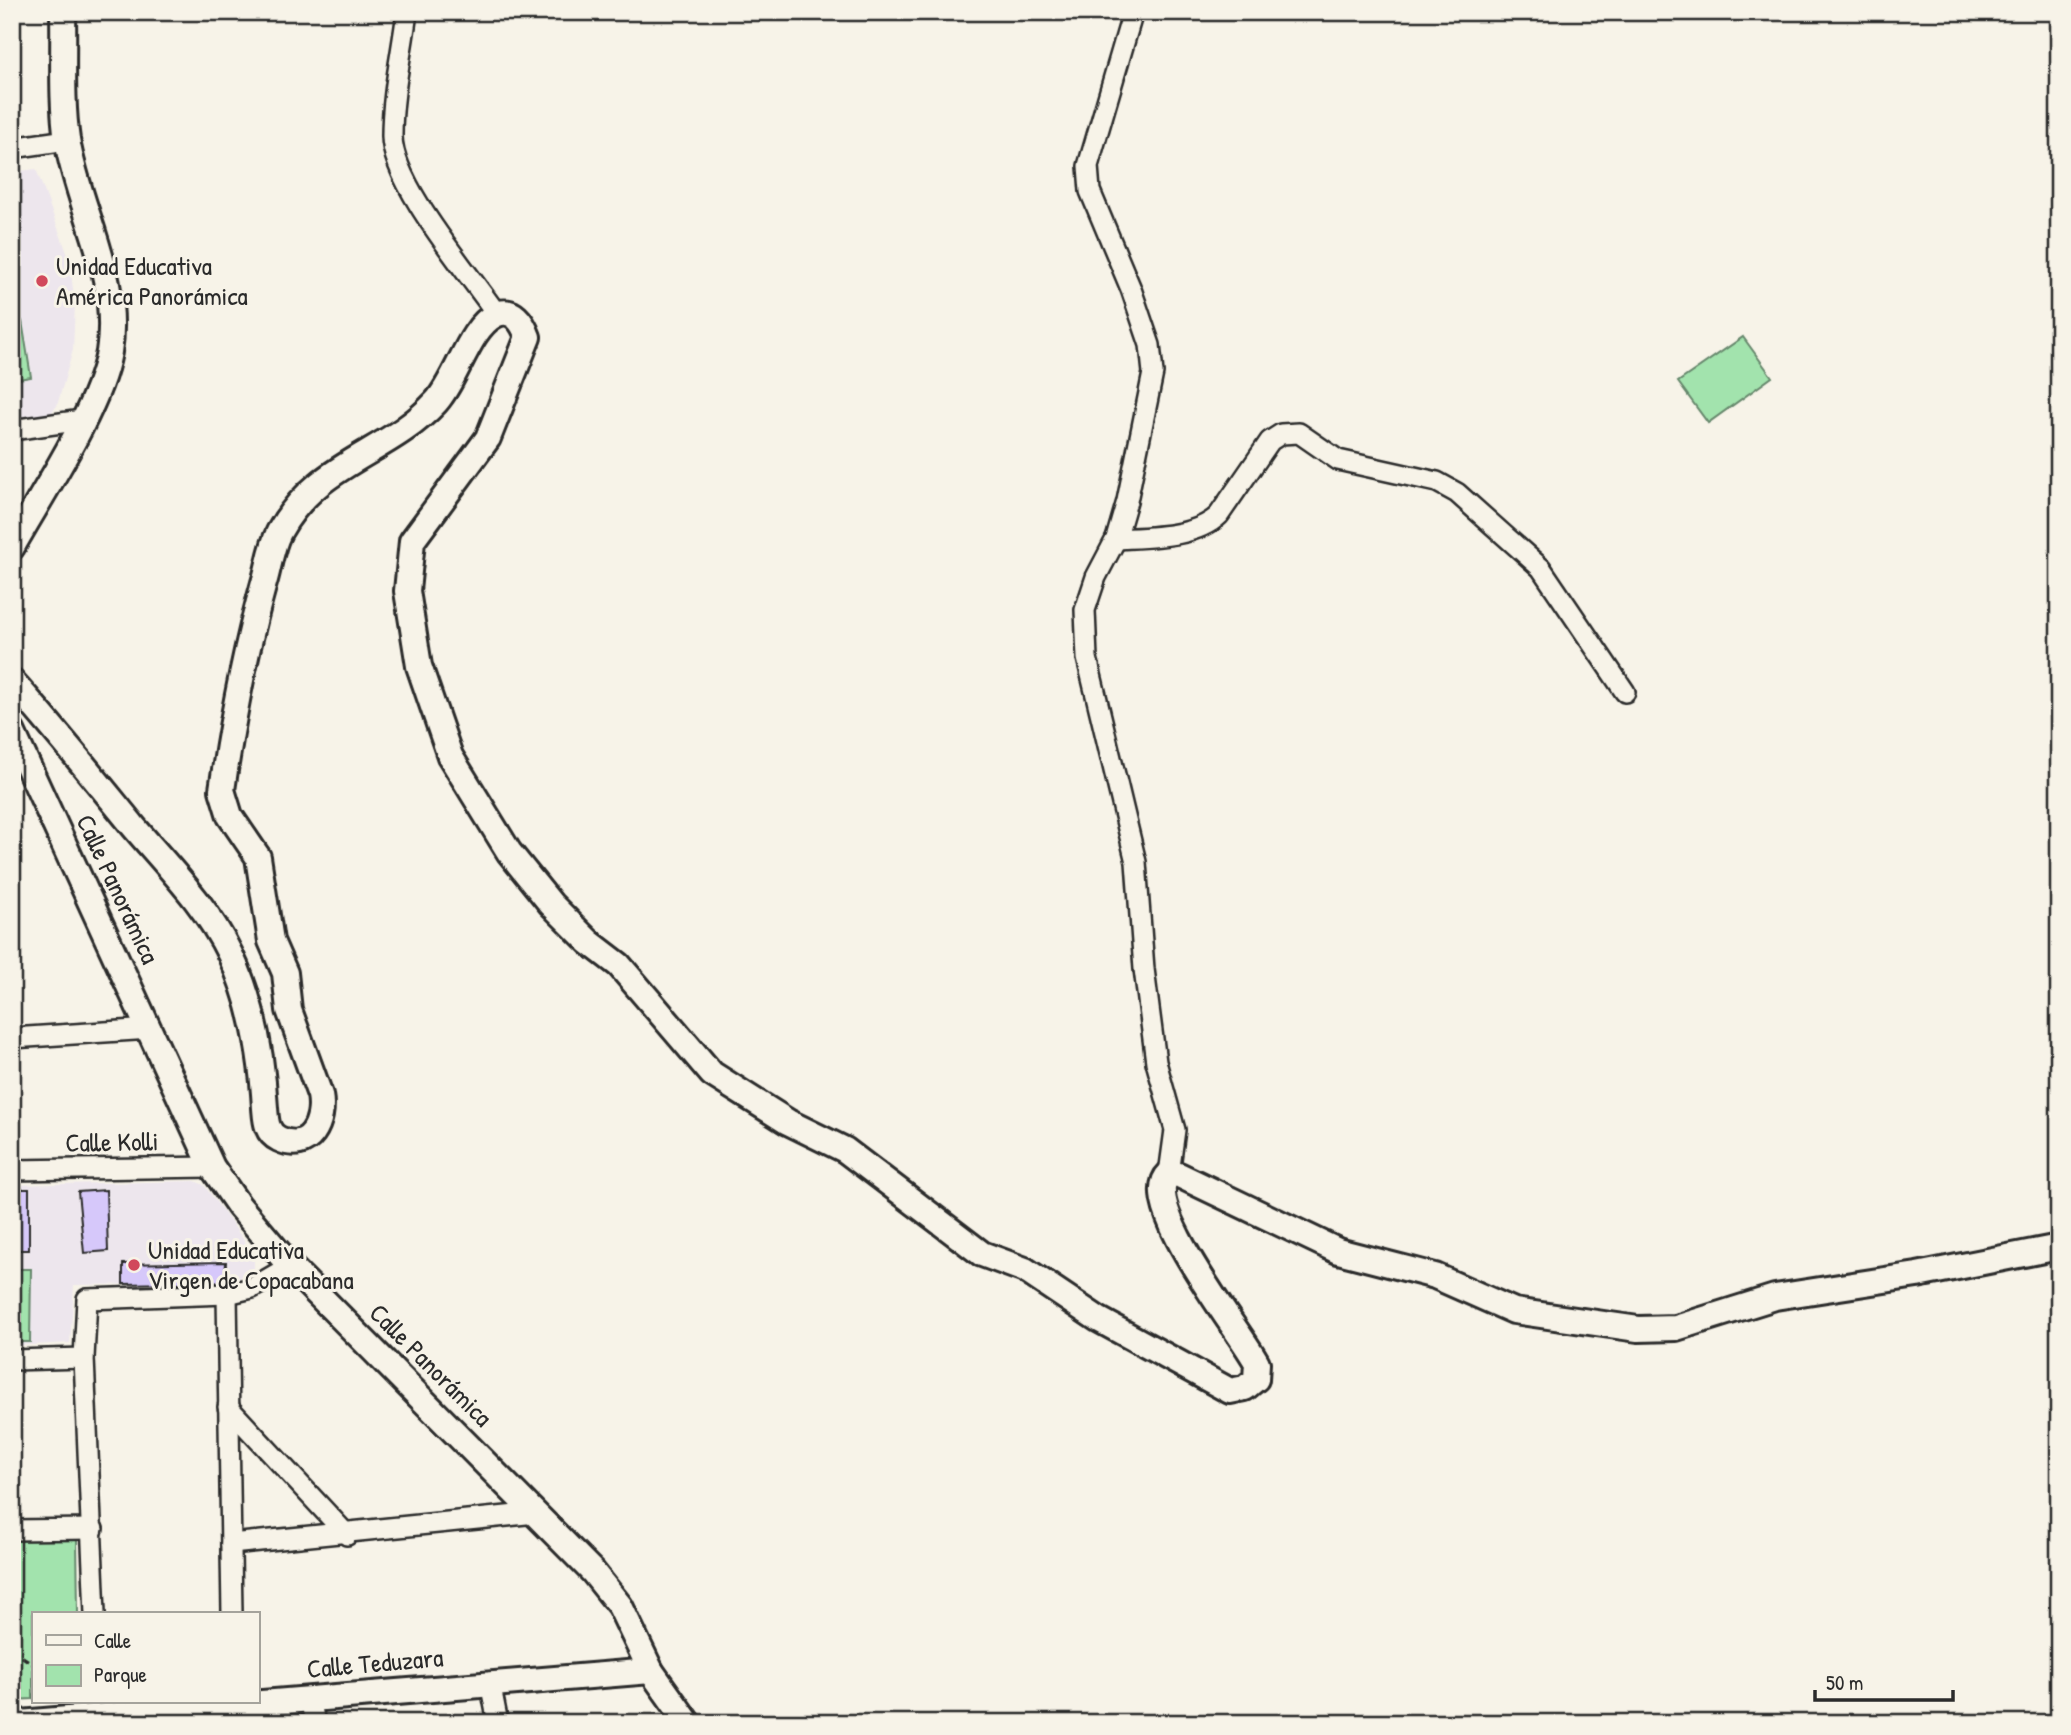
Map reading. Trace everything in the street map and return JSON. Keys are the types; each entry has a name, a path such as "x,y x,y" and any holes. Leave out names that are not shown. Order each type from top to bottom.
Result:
{"street":[{"path":"12,547 100,385 108,354 112,321 109,293 67,140 63,12"},
{"path":"407,12 391,137 406,182 433,228 496,313"},
{"path":"12,681 201,907 230,953 251,1011 262,1065 267,1127 275,1137 288,1144 302,1142 313,1134 320,1122 320,1095 289,1010 285,973 271,941 258,857 230,816 222,790 255,614 277,535 295,506 344,464 404,428 437,401 481,325 496,313 511,313 523,321 528,337 488,438 412,541 407,591 419,666 450,756 509,852 551,904 589,942 620,965 712,1074 788,1122 845,1150 982,1254 1025,1270 1098,1319 1206,1380 1230,1391 1245,1388 1256,1379 1256,1363 1174,1230 1163,1207 1160,1190 1163,1180 1169,1174 1175,1130 1156,1062 1144,969 1136,862 1087,658 1085,610 1096,578 1116,538 1153,373 1150,345 1090,191 1088,166 1133,12"},
{"path":"12,148 67,140"},
{"path":"12,430 82,420"},
{"path":"1116,538 1196,530 1209,524 1219,515 1270,441 1281,434 1299,433 1338,460 1437,482 1457,493 1541,568 1625,692"},
{"name":"Calle Panorámica","path":"12,731 212,1167 239,1206 290,1266 593,1573 620,1606 651,1671 688,1723"},
{"path":"12,1038 150,1029"},
{"name":"Calle Kolli","path":"12,1170 212,1167"},
{"path":"1169,1174 1179,1175 1338,1251 1435,1276 1514,1311 1638,1329 1676,1328 1775,1297 1955,1269 2059,1247"},
{"path":"95,1612 84,1358 87,1299 227,1294 252,1287 290,1266"},
{"path":"227,1294 232,1612"},
{"path":"12,1360 84,1358"},
{"path":"228,1407 347,1535"},
{"path":"231,1544 347,1535 536,1514"},
{"path":"12,1530 93,1529"},
{"name":"Calle Teduzara","path":"259,1701 651,1671"},
{"path":"490,1682 498,1723"},
{"path":"310,1698 315,1723"},
{"name":"Calle Teduzara","path":"20,1723 97,1710 149,1718 227,1704"}],"path":[{"path":"12,1650 32,1663"}],"shaded area":[{"name":"Unidad Educativa América Panorámica","path":"36,169 69,258 75,304 73,350 57,406 50,414 12,419 12,172"},
{"name":"Unidad Educativa Virgen de Copacabana","path":"195,1181 204,1185 254,1254 254,1268 234,1282 226,1283 74,1285 70,1343 12,1346 12,1185"}],"green space":[{"path":"22,321 31,377 12,380 12,323"},
{"path":"1743,337 1772,377 1708,423 1678,382"},
{"path":"12,1269 31,1269 30,1342 12,1342"},
{"path":"77,1538 78,1612 32,1612 32,1699 12,1700 12,1539"}],"building":[{"path":"12,1189 29,1189 29,1250 12,1250"},
{"path":"106,1190 108,1251 84,1253 78,1192"},
{"path":"226,1262 225,1282 123,1284 123,1264"}],"place":[{"name":"Unidad Educativa América Panorámica","path":"42,281"},
{"name":"Unidad Educativa Virgen de Copacabana","path":"134,1265"}]}
